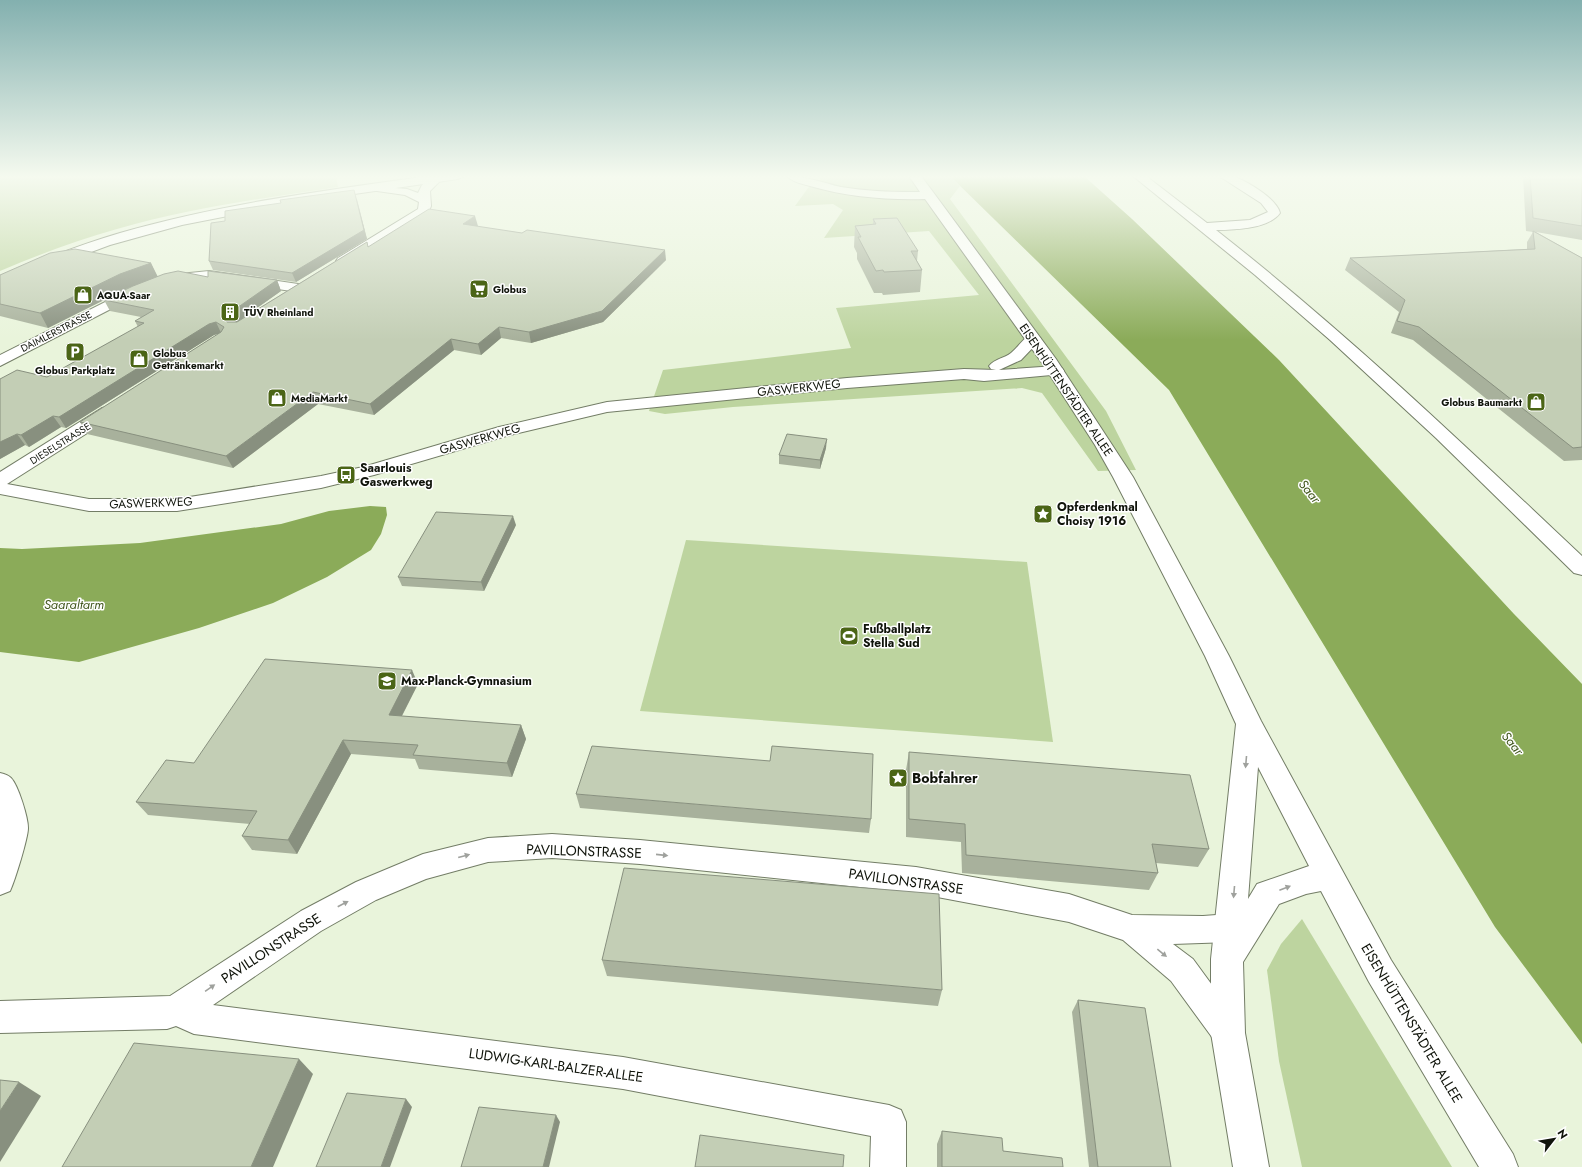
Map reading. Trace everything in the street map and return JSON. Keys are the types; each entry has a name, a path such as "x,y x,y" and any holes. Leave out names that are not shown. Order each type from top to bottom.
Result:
{"street":[{"path":"0,276 92,241 129,230"},
{"path":"0,282 94,246 146,230"},
{"path":"332,268 394,230"},
{"name":"EISENHÜTTENSTÄDTER ALLEE","path":"954,230 1084,412 1123,477 1217,656 1249,724 1380,971 1447,1083 1500,1167"},
{"path":"1208,230 1244,259 1299,306 1432,425 1582,568"},
{"path":"1240,230 1235,238 1236,246 1244,259"},
{"name":"DAIMLERSTRASSE","path":"0,361 152,284 184,276 209,275 298,288"},
{"path":"280,300 312,280"},
{"name":"GASWERKWEG","path":"997,366 1016,357 1033,339"},
{"name":"GASWERKWEG","path":"964,374 976,368 997,366 1053,367"},
{"name":"GASWERKWEG","path":"0,488 89,505 177,505 321,482 368,471 504,430 607,407 846,383 964,374 984,376 1053,367"},
{"name":"DIESELSTRASSE","path":"0,480 121,403"},
{"path":"1249,724 1227,959 1228,1033 1251,1167"},
{"path":"0,784 4,789 14,828 0,881"},
{"name":"PAVILLONSTRASSE","path":"0,1017 167,1013 177,1010 311,921 366,891 423,867 488,850 552,846 632,852 916,880 1069,908 1132,928 1203,930 1230,928"},
{"path":"1227,959 1268,894 1306,880 1329,876"},
{"name":"PAVILLONSTRASSE","path":"1132,928 1182,970 1228,1033"},
{"name":"LUDWIG-KARL-BALZER-ALLEE","path":"177,1010 194,1018 623,1073 889,1122 888,1167"}],"shaded area":[{"path":"0,230 112,230 72,243 0,271"},
{"path":"829,230 973,230 1106,411 1136,470 1098,471 1042,393 1022,388 733,407 665,414 649,411 663,370 851,348 836,308 979,295 929,231 824,238"},
{"name":"Fußballplatz Stella Sud","path":"686,540 1027,562 1053,742 640,711"},
{"path":"1302,919 1452,1167 1302,1167 1279,1061 1267,970 1281,944"}],"water":[{"name":"Saar","path":"1006,230 1144,230 1279,360 1514,614 1582,684 1582,1044 1495,927 1169,390"},
{"name":"Saaraltarm","path":"370,506 386,507 387,515 381,534 371,550 327,577 273,603 199,628 79,662 0,652 0,548 22,549 140,543 281,524 329,511"}],"building":[{"path":"211,230 363,230 292,273 209,261"},
{"path":"395,230 505,230 522,233 530,230 665,250 602,311 529,332 499,327 478,344 451,339 370,404 313,392 226,456 80,422 221,332 224,327 216,322 209,324 59,417 53,416 21,435 17,434 0,442 0,379 17,370 47,377 144,323 135,321 154,310 104,300 133,286 164,274 178,271 208,277 208,271 277,280 224,317 227,322 237,322 367,242 368,247"},
{"path":"857,230 905,230 918,251 911,251 922,270 876,271 858,237 861,237"},
{"name":"Globus Baumarkt","path":"1533,231 1582,258 1582,447 1573,448 1419,327 1397,321 1405,300 1350,258 1535,249"},
{"path":"75,249 151,263 120,274 40,313 0,304 0,275 50,253"},
{"path":"787,434 827,439 820,460 779,455"},
{"path":"436,512 513,516 481,582 398,577"},
{"path":"265,659 412,670 389,715 521,725 507,763 413,755 418,745 343,740 288,840 242,836 257,811 136,802 166,760 194,763"},
{"path":"592,746 770,761 772,746 873,754 871,819 576,794"},
{"path":"909,752 1190,775 1209,849 1152,844 1158,873 966,855 965,824 909,819"},
{"path":"624,868 939,894 942,990 602,960"},
{"path":"1078,1000 1145,1008 1171,1167 1098,1167"},
{"path":"134,1043 299,1059 251,1167 62,1167"},
{"path":"0,1080 19,1082 0,1111"},
{"path":"347,1093 406,1099 381,1167 316,1167"},
{"path":"479,1107 556,1115 543,1167 461,1167"},
{"path":"942,1131 1002,1138 1003,1151 1062,1158 1063,1167 942,1167"},
{"path":"700,1135 844,1155 843,1167 695,1167"}],"place":[{"name":"Globus","path":"479,289"},
{"name":"AQUA-Saar","path":"83,295"},
{"name":"TÜV Rheinland","path":"230,312"},
{"name":"Globus Parkplatz","path":"75,352"},
{"name":"Globus Getränkemarkt","path":"139,359"},
{"name":"MediaMarkt","path":"277,398"},
{"name":"Globus Baumarkt","path":"1536,402"},
{"name":"Saarlouis Gaswerkweg","path":"346,475"},
{"name":"Opferdenkmal Choisy 1916","path":"1043,514"},
{"name":"Fußballplatz Stella Sud","path":"849,636"},
{"name":"Max-Planck-Gymnasium","path":"387,681"},
{"name":"Bobfahrer","path":"898,778"}]}
